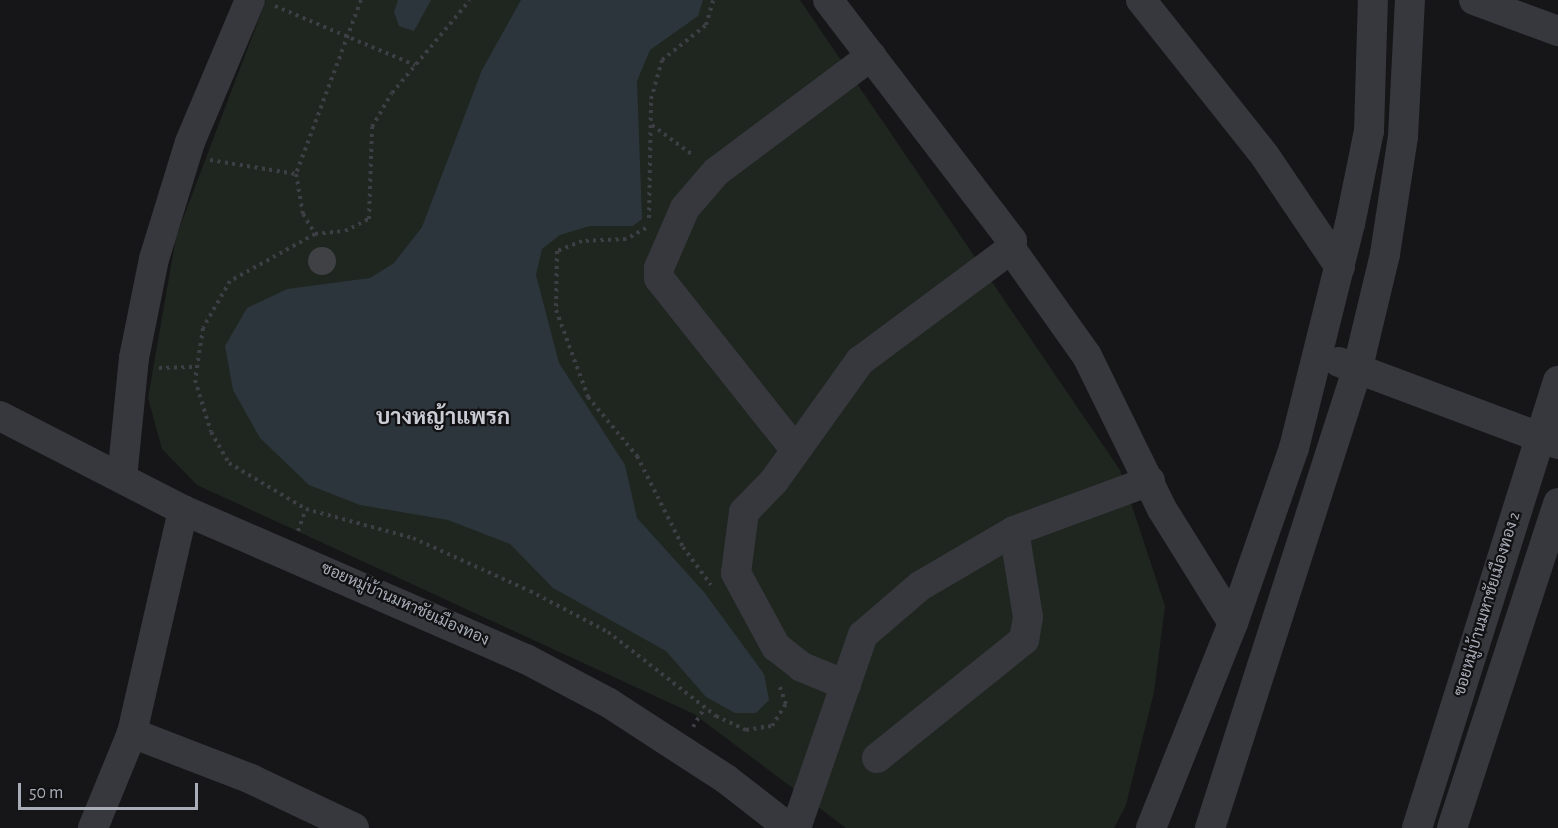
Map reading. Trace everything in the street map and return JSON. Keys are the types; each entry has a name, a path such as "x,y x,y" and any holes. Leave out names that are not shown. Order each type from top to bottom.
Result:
{"street":[{"path":"828,0 1012,241 1011,249 1087,356 1150,481 1233,622"},
{"path":"1141,0 1232,112 1340,267"},
{"path":"1151,828 1233,622 1294,448 1340,267 1369,131 1373,0"},
{"path":"1210,828 1357,371 1395,200 1410,0"},
{"path":"1474,0 1558,31"},
{"path":"122,478 133,368 154,259 186,155 261,2"},
{"path":"794,448 659,278 685,208 716,172 871,56"},
{"path":"846,685 801,667 776,647 736,573 744,512 860,361 1011,249"},
{"path":"1318,357 1548,440"},
{"name":"ซอยหมู่บ้านมหาชัยเมืองทอง 2","path":"1417,828 1548,440 1558,381"},
{"name":"ซอยหมู่บ้านมหาชัยเมืองทอง","path":"0,416 183,510 526,659 618,709 789,828"},
{"path":"796,828 863,635 920,586 1014,531 1150,481"},
{"path":"1452,828 1558,503"},
{"path":"93,828 132,733 183,510"},
{"path":"877,758 1024,640 1029,617 1014,531"},
{"path":"132,733 251,779 354,828"}],"path":[{"path":"315,234 303,214 296,174 361,0"},
{"path":"470,0 415,65 372,127 369,219 345,231 315,234 230,281 203,328 195,380 211,432 229,463 306,509 413,538 530,591 608,632 716,716 746,730 772,726 786,704 776,676"},
{"path":"713,0 706,25 662,60 651,99 648,227 626,239 582,241 557,251 556,310 588,397 637,456 683,547 718,594"},
{"path":"261,2 415,65"},
{"path":"651,125 716,172"},
{"path":"186,155 296,174"},
{"path":"133,368 197,367"}],"shaded area":[{"path":"266,0 800,0 1120,470 1165,606 1154,692 1126,805 1114,828 846,828 694,714 197,485 162,449 148,398 176,237"},
{"path":"398,0 431,0 414,31 399,26 394,12"},
{"path":"521,0 703,0 698,16 650,50 637,81 642,219 633,226 590,226 560,235 542,249 536,275 559,363 625,465 637,518 704,592 764,674 769,700 756,713 735,713 706,697 666,651 553,588 510,544 448,520 360,505 309,485 260,438 233,390 225,346 247,308 287,289 370,278 394,263 422,227 482,70"}],"building":[{"path":"322,247 332,251 336,261 332,271 322,275 312,271 308,261 312,251"}],"district":[{"name":"บางหญ้าแพรก","path":"443,418"}]}
